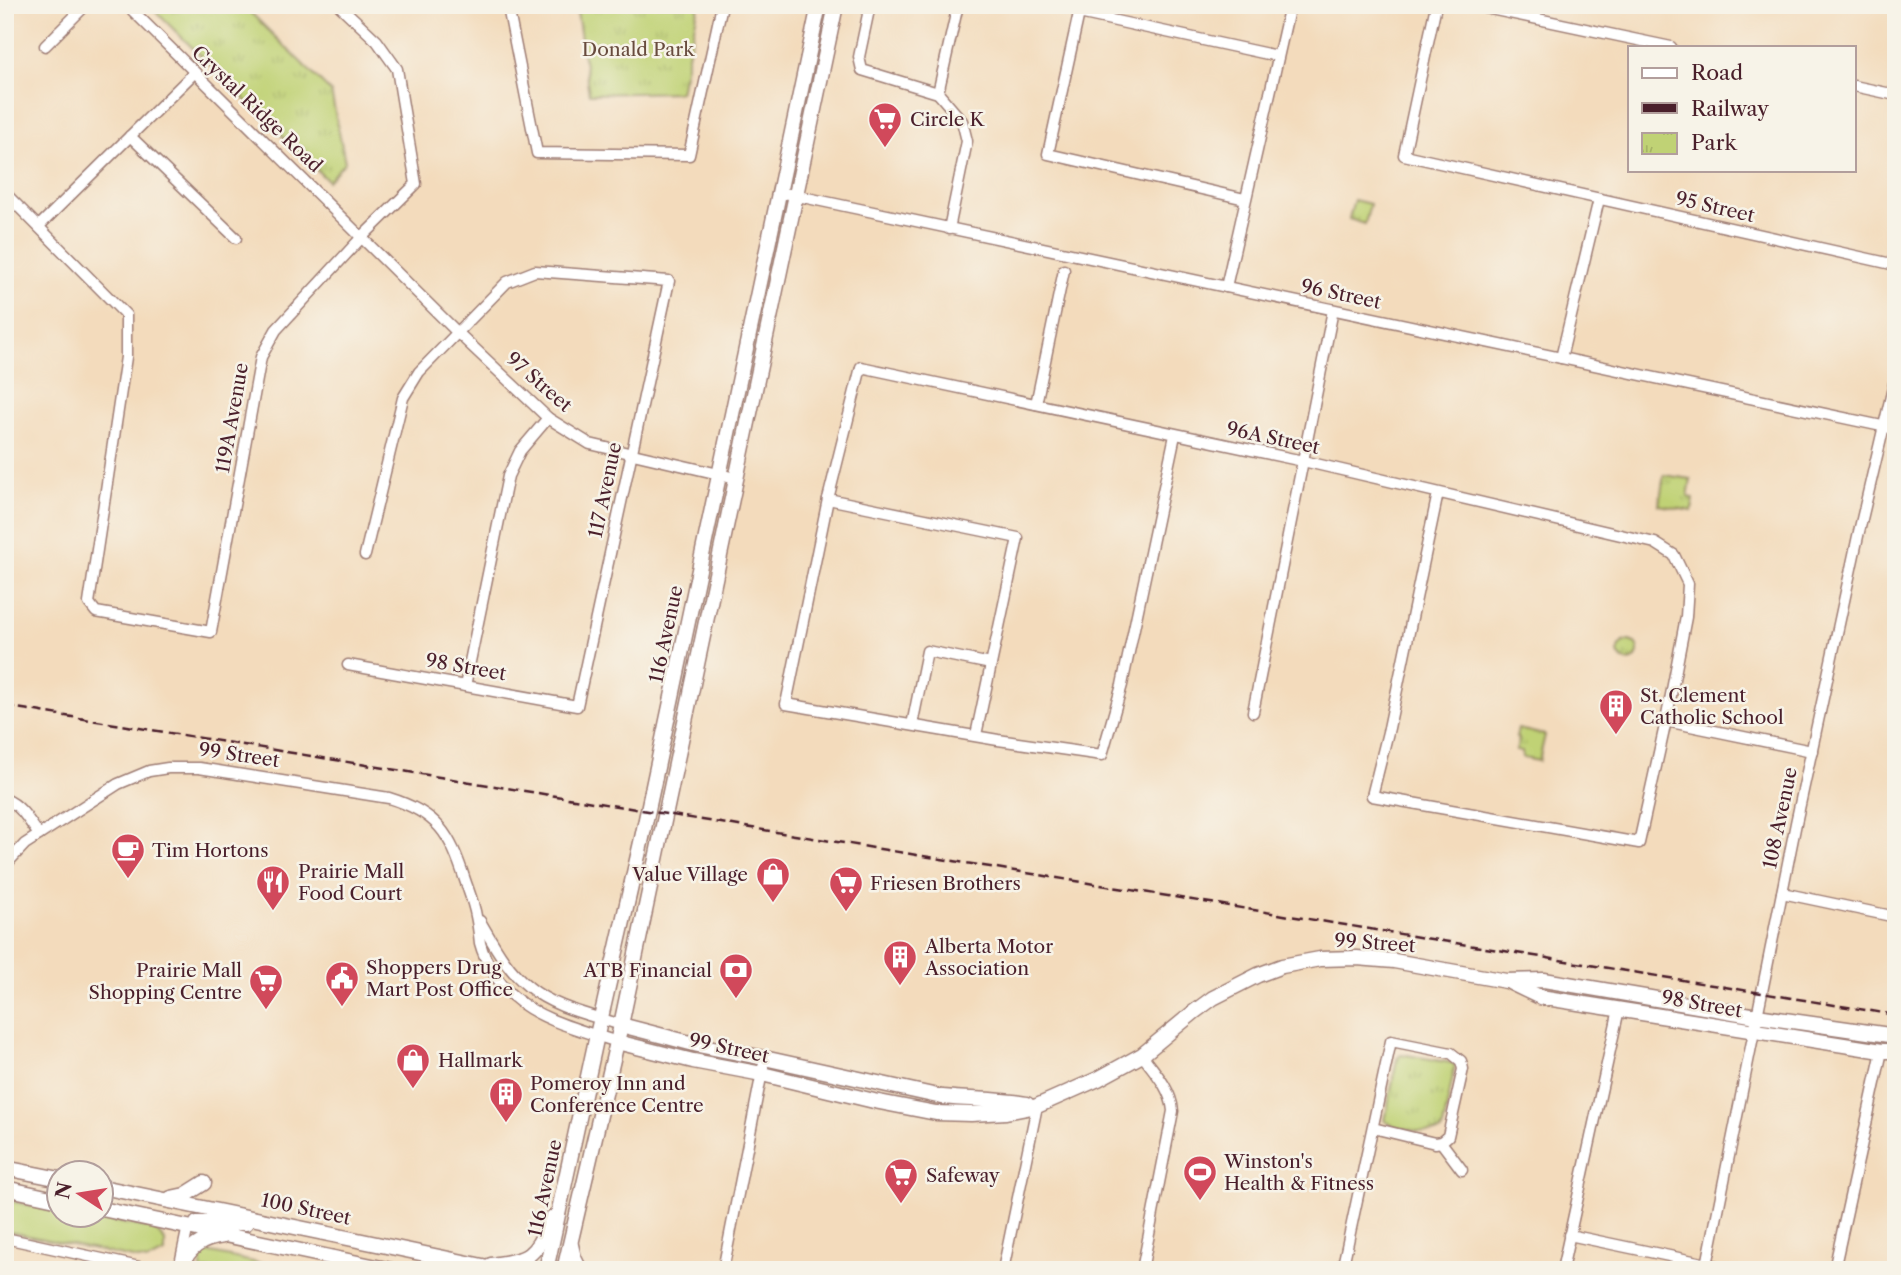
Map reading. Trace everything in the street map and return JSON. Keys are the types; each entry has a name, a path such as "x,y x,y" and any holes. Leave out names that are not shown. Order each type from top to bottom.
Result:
{"main road":[{"name":"116 Avenue","path":"546,1270 642,838 819,5"},
{"name":"116 Avenue","path":"564,1270 621,1025 836,5"},
{"path":"642,838 660,841"},
{"name":"99 Street","path":"617,1042 936,1113 990,1114 1037,1106 1098,1079 1142,1055 1213,998 1258,975 1320,959 1381,960 1506,981 1544,980 1621,993"},
{"name":"98 Street","path":"1506,981 1540,997 1889,1051"},
{"name":"98 Street","path":"1621,993 1896,1036"},
{"name":"99 Street","path":"621,1025 698,1045 942,1097 1001,1100 1037,1106"},
{"path":"5,1168 46,1176"},
{"path":"162,1199 180,1197 204,1183"},
{"path":"5,1188 46,1197"},
{"name":"100 Street","path":"116,1190 502,1270"},
{"path":"483,1266 516,1262 531,1255 563,1198"},
{"path":"116,1210 181,1216 191,1214 201,1207"},
{"path":"116,1212 391,1270"},
{"path":"188,1226 202,1222 279,1223"},
{"path":"178,1269 193,1247 225,1235"},
{"path":"570,1243 580,1270"}],"street":[{"path":"45,46 86,5"},
{"name":"Crystal Ridge Road","path":"127,5 362,237"},
{"name":"119A Avenue","path":"39,226 126,314 126,357 89,603 96,612 211,632 261,357 276,330 362,237 416,184 397,69 377,41 340,5"},
{"path":"503,5 509,12 537,153 689,155 722,5"},
{"path":"870,5 859,57 862,70 938,93 962,121 967,141 949,229"},
{"path":"938,93 958,5"},
{"path":"1226,287 1290,5"},
{"name":"95 Street","path":"1436,5 1404,155 1896,265"},
{"path":"1471,5 1503,8 1667,46"},
{"path":"1245,199 1048,154 1079,13 1277,56"},
{"path":"5,193 39,226 194,73"},
{"path":"1856,86 1896,95"},
{"path":"130,136 236,238"},
{"name":"96 Street","path":"779,192 1890,427"},
{"path":"1561,358 1600,199"},
{"name":"97 Street","path":"362,237 548,418 590,444 736,478"},
{"path":"1036,404 1064,270"},
{"name":"117 Avenue","path":"458,333 507,282 535,271 669,281 577,706"},
{"path":"1253,712 1333,310"},
{"path":"365,555 403,398 419,372 458,333"},
{"name":"96A Street","path":"828,499 861,367 1303,461 1655,543 1674,555 1688,584 1686,617 1666,721"},
{"name":"108 Avenue","path":"1706,1267 1756,1016 1858,536 1890,427 1895,383"},
{"path":"465,686 508,476 520,452 548,418"},
{"path":"976,736 1018,538 828,499 786,704 976,736 1102,755 1122,685 1175,435"},
{"path":"1438,493 1389,728 1372,796 1639,843 1666,721 1812,751"},
{"path":"912,725 927,651 991,664"},
{"name":"98 Street","path":"348,665 577,706"},
{"name":"99 Street","path":"5,868 25,844 38,835 118,784 149,771 199,768 389,798 420,811 443,830 457,857 476,914 485,956 511,995 536,1012 617,1042"},
{"path":"5,799 21,809 38,835"},
{"path":"1782,893 1896,917"},
{"name":"99 Street","path":"476,914 496,950 529,987 559,1004 621,1025"},
{"path":"1562,1270 1619,1009"},
{"path":"1342,1270 1391,1041 1457,1056 1463,1069 1448,1136 1441,1142 1434,1143 1373,1128"},
{"path":"1835,1270 1889,1051"},
{"path":"1142,1055 1164,1084 1173,1111 1142,1270"},
{"path":"723,1270 764,1058"},
{"path":"1003,1270 1037,1106"},
{"path":"1441,1142 1462,1170"},
{"path":"178,1269 188,1226"},
{"path":"1569,1236 1706,1267 1736,1270"},
{"path":"5,1238 153,1270"}],"green space":[{"path":"149,5 243,5 331,92 345,162 328,181"},
{"name":"Donald Park","path":"576,5 699,5 680,92 589,94"},
{"path":"1354,200 1370,204 1365,224 1349,219"},
{"path":"1664,475 1691,479 1688,497 1694,498 1692,511 1659,505"},
{"path":"1628,641 1635,644 1638,651 1635,658 1628,661 1621,658 1618,651 1621,644"},
{"path":"1518,729 1545,735 1539,761 1523,758 1522,752 1516,751"},
{"path":"1401,1054 1455,1065 1441,1131 1412,1130 1385,1121 1397,1059"},
{"path":"5,1200 46,1208 46,1230 116,1230 116,1222 154,1229 165,1241 165,1253 147,1261 5,1231"},
{"path":"202,1251 292,1270 201,1270"}],"railway":[{"path":"5,706 1896,1015"}],"place":[{"name":"Circle K","path":"885,149"},
{"name":"St. Clement Catholic School","path":"1616,736"},
{"name":"Tim Hortons","path":"128,880"},
{"name":"Value Village","path":"773,904"},
{"name":"Prairie Mall Food Court","path":"273,912"},
{"name":"Friesen Brothers","path":"846,913"},
{"name":"Alberta Motor Association","path":"900,987"},
{"name":"ATB Financial","path":"736,1000"},
{"name":"Shoppers Drug Mart Post Office","path":"342,1008"},
{"name":"Prairie Mall Shopping Centre","path":"266,1011"},
{"name":"Hallmark","path":"413,1090"},
{"name":"Pomeroy Inn and Conference Centre","path":"506,1124"},
{"name":"Winston's Health & Fitness","path":"1200,1202"},
{"name":"Safeway","path":"901,1205"}]}
